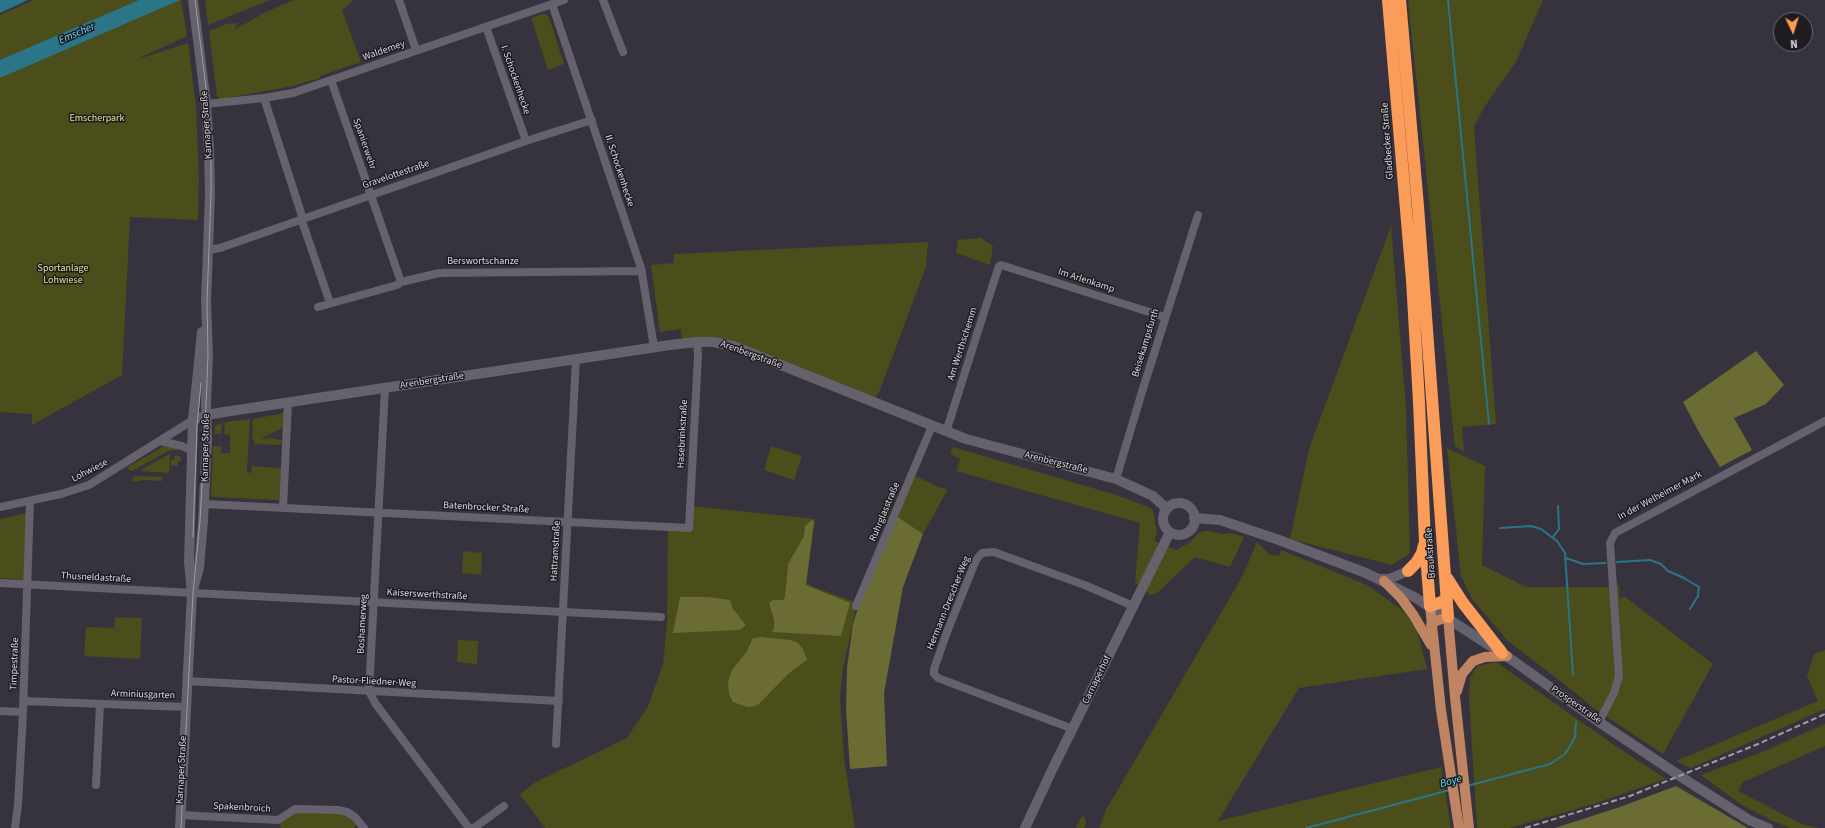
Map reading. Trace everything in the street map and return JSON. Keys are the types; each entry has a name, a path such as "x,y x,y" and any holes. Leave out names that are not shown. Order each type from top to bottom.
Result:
{"highway":[{"name":"Gladbecker Straße","path":"1388,0 1412,280"},
{"name":"Braukstraße","path":"1400,0 1423,276 1448,617"},
{"name":"Braukstraße","path":"1412,280 1425,542 1430,606"},
{"path":"1408,571 1419,558 1425,542"},
{"path":"1445,575 1463,603 1504,655"},
{"path":"1430,606 1442,602 1447,597"}],"main road":[{"name":"Karnaper Straße","path":"180,828 192,593 189,562 193,420 206,302 208,250 209,157 206,104 193,0"},
{"name":"Karnaper Straße","path":"192,593 199,568 208,437 208,355 206,302"},
{"name":"Arenbergstraße","path":"193,420 207,415 654,347 697,342 714,342 733,346 946,432 986,445 1116,479 1153,496 1167,509"},
{"path":"1175,504 1184,504 1191,510 1194,518 1193,526 1187,533 1179,535 1170,532 1163,521 1167,509 1175,504"},
{"path":"1194,518 1214,519 1233,524 1287,543 1381,580 1401,598 1414,616 1433,648"},
{"name":"Carnaperhof","path":"1025,828 1133,606 1160,557 1170,532"},
{"path":"1381,580 1389,579 1408,571"},
{"name":"Prosperstraße","path":"1381,580 1448,617 1599,722 1736,812 1749,820 1768,828"},
{"name":"Braukstraße","path":"1430,606 1440,710 1459,828"},
{"path":"1431,625 1436,621 1448,617"},
{"name":"Braukstraße","path":"1448,617 1469,828"},
{"path":"1455,697 1462,674 1472,661 1485,657 1504,655"}],"street":[{"path":"399,0 416,50"},
{"path":"603,0 623,52"},
{"name":"Waldemey","path":"206,104 264,98 293,92 557,2"},
{"name":"II. Schockenhecke","path":"557,2 592,120 642,272 654,347"},
{"name":"I. Schockenhecke","path":"486,27 526,141"},
{"name":"Spanierwehr","path":"331,80 401,282"},
{"path":"264,98 330,304"},
{"name":"Gravelottestraße","path":"208,250 220,248 302,218 526,141 592,120"},
{"name":"Beisekampsfurth","path":"1116,479 1165,317 1198,215"},
{"name":"Im Arlenkamp","path":"1001,264 1165,317"},
{"name":"Am Werthschemm","path":"946,432 984,309 1001,264"},
{"name":"Berswortschanze","path":"318,307 397,285 401,282 439,273 642,272"},
{"name":"Hasebrinkstraße","path":"689,528 698,355 697,342"},
{"name":"Hattramstraße","path":"556,744 576,359"},
{"name":"Boshamerweg","path":"369,692 385,388"},
{"path":"283,508 288,403"},
{"name":"Lohwiese","path":"0,507 72,492 89,485 193,420"},
{"name":"In der Welheimer Mark","path":"1599,722 1614,693 1619,676 1610,543 1615,533 1825,421"},
{"name":"Ruhrglasstraße","path":"856,606 932,426"},
{"path":"160,441 182,446 192,451"},
{"name":"Timpestraße","path":"15,828 18,806 24,701 30,501"},
{"name":"Batenbrocker Straße","path":"204,504 689,528"},
{"name":"Hermann-Drescher-Weg","path":"1073,729 938,678 934,674 934,669 947,632 976,560 982,553 994,552 1087,586 1133,606"},
{"name":"Thusneldastraße","path":"0,583 192,593"},
{"name":"Kaiserswerthstraße","path":"192,593 661,617"},
{"name":"Pastor-Fliedner-Weg","path":"187,681 369,692 559,701"},
{"path":"369,692 375,703 469,828"},
{"name":"Arminiusgarten","path":"24,701 186,707"},
{"name":"Arminiusgarten","path":"96,785 100,704"},
{"path":"0,711 23,712"},
{"path":"474,828 504,806"},
{"name":"Spakenbroich","path":"180,815 280,824 295,809 338,810 347,812 355,817 364,828"}],"green space":[{"path":"33,0 181,0 187,36 135,60 188,43 196,107 199,177 198,220 130,217 122,375 32,425 32,414 0,412 0,15"},
{"path":"205,0 270,0 208,25"},
{"path":"294,0 354,0 342,10 361,62 320,76 320,78 293,86 221,99 217,96 209,31 226,24 238,23 234,30 264,13"},
{"path":"1408,0 1543,0 1517,60 1483,109 1474,127 1496,424 1462,427 1464,451 1455,447"},
{"path":"546,14 549,17 564,64 548,70 531,18"},
{"path":"1391,226 1406,408 1410,553 1392,565 1290,539 1309,449"},
{"path":"981,238 993,246 990,265 956,253 958,240"},
{"path":"928,242 926,267 880,390 873,402 733,346 682,343 681,329 660,332 651,265 674,263 674,254"},
{"path":"1756,351 1784,385 1766,404 1734,418 1752,450 1720,467 1683,402"},
{"path":"284,413 284,427 261,439 272,438 283,441 280,445 254,444 254,440 252,440 253,419"},
{"path":"250,419 247,472 251,473 252,466 281,468 279,500 211,497 213,446 221,446 221,453 230,453 230,435 224,434 225,422"},
{"path":"222,423 221,434 214,434 215,426"},
{"path":"164,446 180,449 168,451 132,471 126,468"},
{"path":"771,446 802,456 794,480 764,470"},
{"path":"953,447 1113,494 1146,506 1153,510 1157,533 1154,541 1176,550 1189,543 1199,533 1204,531 1223,534 1231,533 1244,537 1230,567 1195,557 1156,594 1149,595 1144,588 1135,583 1140,523 956,471 960,459 950,454"},
{"path":"1447,448 1485,466 1482,565 1526,587 1612,587 1619,585 1620,599 1624,596 1713,664 1663,754 1596,710 1508,641 1472,599 1461,576"},
{"path":"170,454 169,473 141,471 142,469"},
{"path":"174,456 181,456 181,461 178,461 178,466 171,465 171,460 174,460"},
{"path":"913,475 941,488 948,489 923,534 895,515"},
{"path":"133,477 162,477 162,481 145,480 132,482"},
{"path":"691,506 815,519 806,584 857,603 843,669 840,697 844,759 855,828 545,828 520,794 536,782 627,738 648,706 663,664 667,623 668,528 689,529"},
{"path":"27,513 25,580 0,578 0,519"},
{"path":"895,515 923,534 903,587 884,693 887,766 850,769 846,709 847,668 853,624 859,605"},
{"path":"812,520 814,521 806,585 850,603 841,636 772,632 774,628 774,620 769,603 773,600 783,600 785,597 788,564 804,536 805,526"},
{"path":"1257,542 1269,554 1279,556 1281,550 1367,585 1402,610 1416,627 1427,669 1299,688 1218,821 1441,767 1451,828 1099,828 1106,810 1242,577"},
{"path":"463,551 482,553 481,575 462,573"},
{"path":"680,597 708,597 730,600 733,609 746,625 740,630 673,633"},
{"path":"115,617 142,618 140,659 84,656 86,627 114,628"},
{"path":"761,637 790,640 798,643 803,649 807,660 788,674 758,705 749,707 733,702 729,694 728,681 732,670 747,651 753,638"},
{"path":"458,640 478,641 477,664 457,662"},
{"path":"1825,650 1825,709 1691,768 1676,761 1818,701 1807,676 1814,654"},
{"path":"1496,662 1620,749 1666,779 1593,804 1510,828 1477,828 1469,697 1470,678 1477,666"},
{"path":"1825,724 1825,746 1743,782 1738,791 1802,824 1819,828 1790,828 1773,821 1742,805 1701,775 1762,752"},
{"path":"1676,786 1748,828 1555,828 1620,807"},
{"path":"338,810 360,823 353,828 281,828 278,820 288,812"},
{"path":"1082,816 1085,818 1086,824 1084,828 1076,828"}],"water":[{"path":"0,0 28,0 0,13"},
{"name":"Emscher","path":"139,0 180,0 0,78 0,60"}],"waterway":[{"path":"1448,0 1489,424"},
{"path":"1553,537 1559,529 1558,506"},
{"name":"Boye","path":"1500,528 1531,526 1541,529 1557,541 1565,553 1573,675"},
{"path":"1566,558 1583,564 1605,563"},
{"path":"1617,562 1650,560 1661,564 1668,571 1699,587 1698,596 1690,609"},
{"name":"Boye","path":"1467,786 1550,764 1565,754 1569,748 1575,737 1576,722"},
{"name":"Boye","path":"1306,828 1450,790"}],"tram line":[{"path":"181,828 193,593 200,521 205,429 208,355 207,301 211,193 211,150 208,104 195,0"},
{"path":"193,537 197,426 201,383"}],"railway":[{"path":"1525,828 1630,796 1758,744 1825,714"}],"park label":[{"name":"Emscherpark","path":"97,119"},
{"name":"Sportanlage Lohwiese","path":"63,274"}]}
